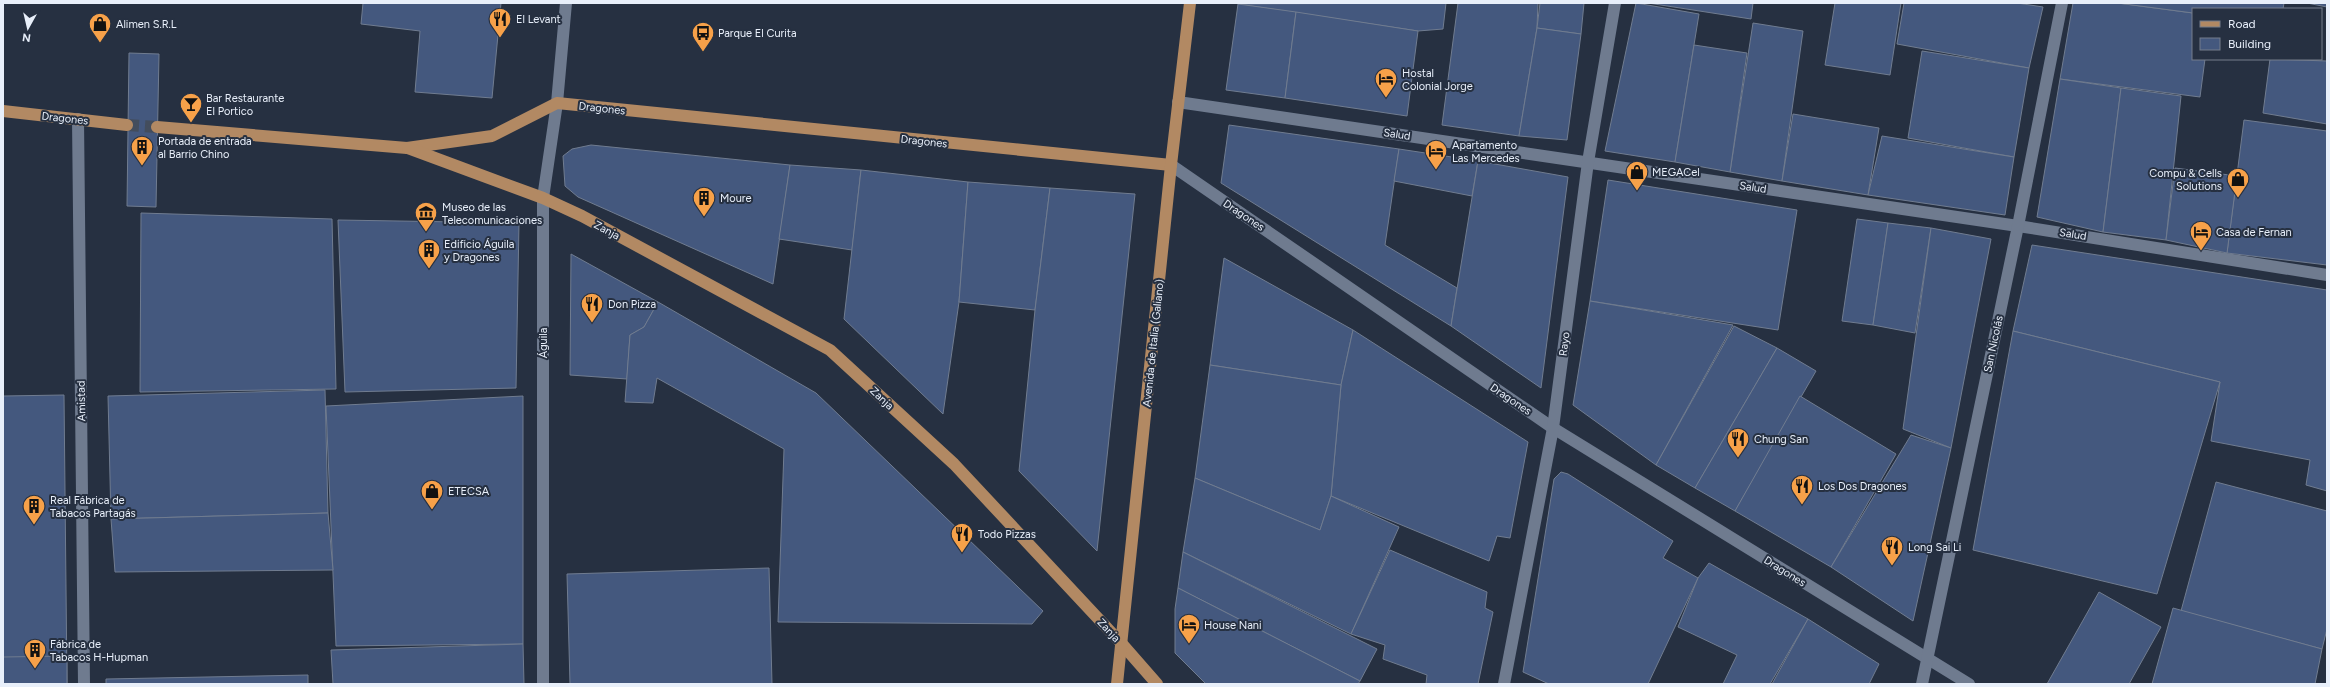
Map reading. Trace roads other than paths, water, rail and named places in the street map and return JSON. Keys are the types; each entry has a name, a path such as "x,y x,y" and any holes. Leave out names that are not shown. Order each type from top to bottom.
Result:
{"main road":[{"name":"Avenida de Italia (Galiano)","path":"1117,684 1171,165 1190,3"},
{"path":"157,127 407,148 492,136 557,103"},
{"name":"Dragones","path":"557,103 1171,165"},
{"name":"Dragones","path":"3,111 127,125"},
{"path":"407,148 543,198"},
{"name":"Zanja","path":"543,198 582,216 830,350 954,464 1122,644 1156,684"}],"street":[{"name":"Águila","path":"544,684 543,198 557,103 566,3"},
{"name":"Rayo","path":"1504,684 1553,428 1588,162 1615,3"},
{"name":"San Nicolás","path":"1922,684 2018,226 2062,3"},
{"name":"Salud","path":"1178,102 2018,226 2327,275"},
{"name":"Amistad","path":"78,119 84,684"},
{"name":"Dragones","path":"1171,165 1553,428 1969,684"}],"tunnel":[{"path":"127,125 157,127"}],"place":[{"name":"El Levant","path":"500,38"},
{"name":"Alimen S.R.L","path":"100,44"},
{"name":"Parque El Curita","path":"703,52"},
{"name":"Hostal Colonial Jorge","path":"1386,98"},
{"name":"Bar Restaurante El Portico","path":"191,124"},
{"name":"Portada de entrada al Barrio Chino","path":"142,166"},
{"name":"Apartamento Las Mercedes","path":"1436,170"},
{"name":"MEGACel","path":"1637,192"},
{"name":"Compu & Cells Solutions","path":"2238,198"},
{"name":"Moure","path":"704,218"},
{"name":"Museo de las Telecomunicaciones","path":"426,232"},
{"name":"Casa de Fernan","path":"2201,252"},
{"name":"Edificio Águila y Dragones","path":"429,270"},
{"name":"Don Pizza","path":"592,324"},
{"name":"Chung San","path":"1738,458"},
{"name":"Los Dos Dragones","path":"1802,506"},
{"name":"ETECSA","path":"432,510"},
{"name":"Real Fábrica de Tabacos Partagás","path":"34,526"},
{"name":"Todo Pizzas","path":"962,554"},
{"name":"Long Sai Li","path":"1892,566"},
{"name":"House Nani","path":"1189,644"},
{"name":"Fábrica de Tabacos H-Hupman","path":"35,670"}]}
